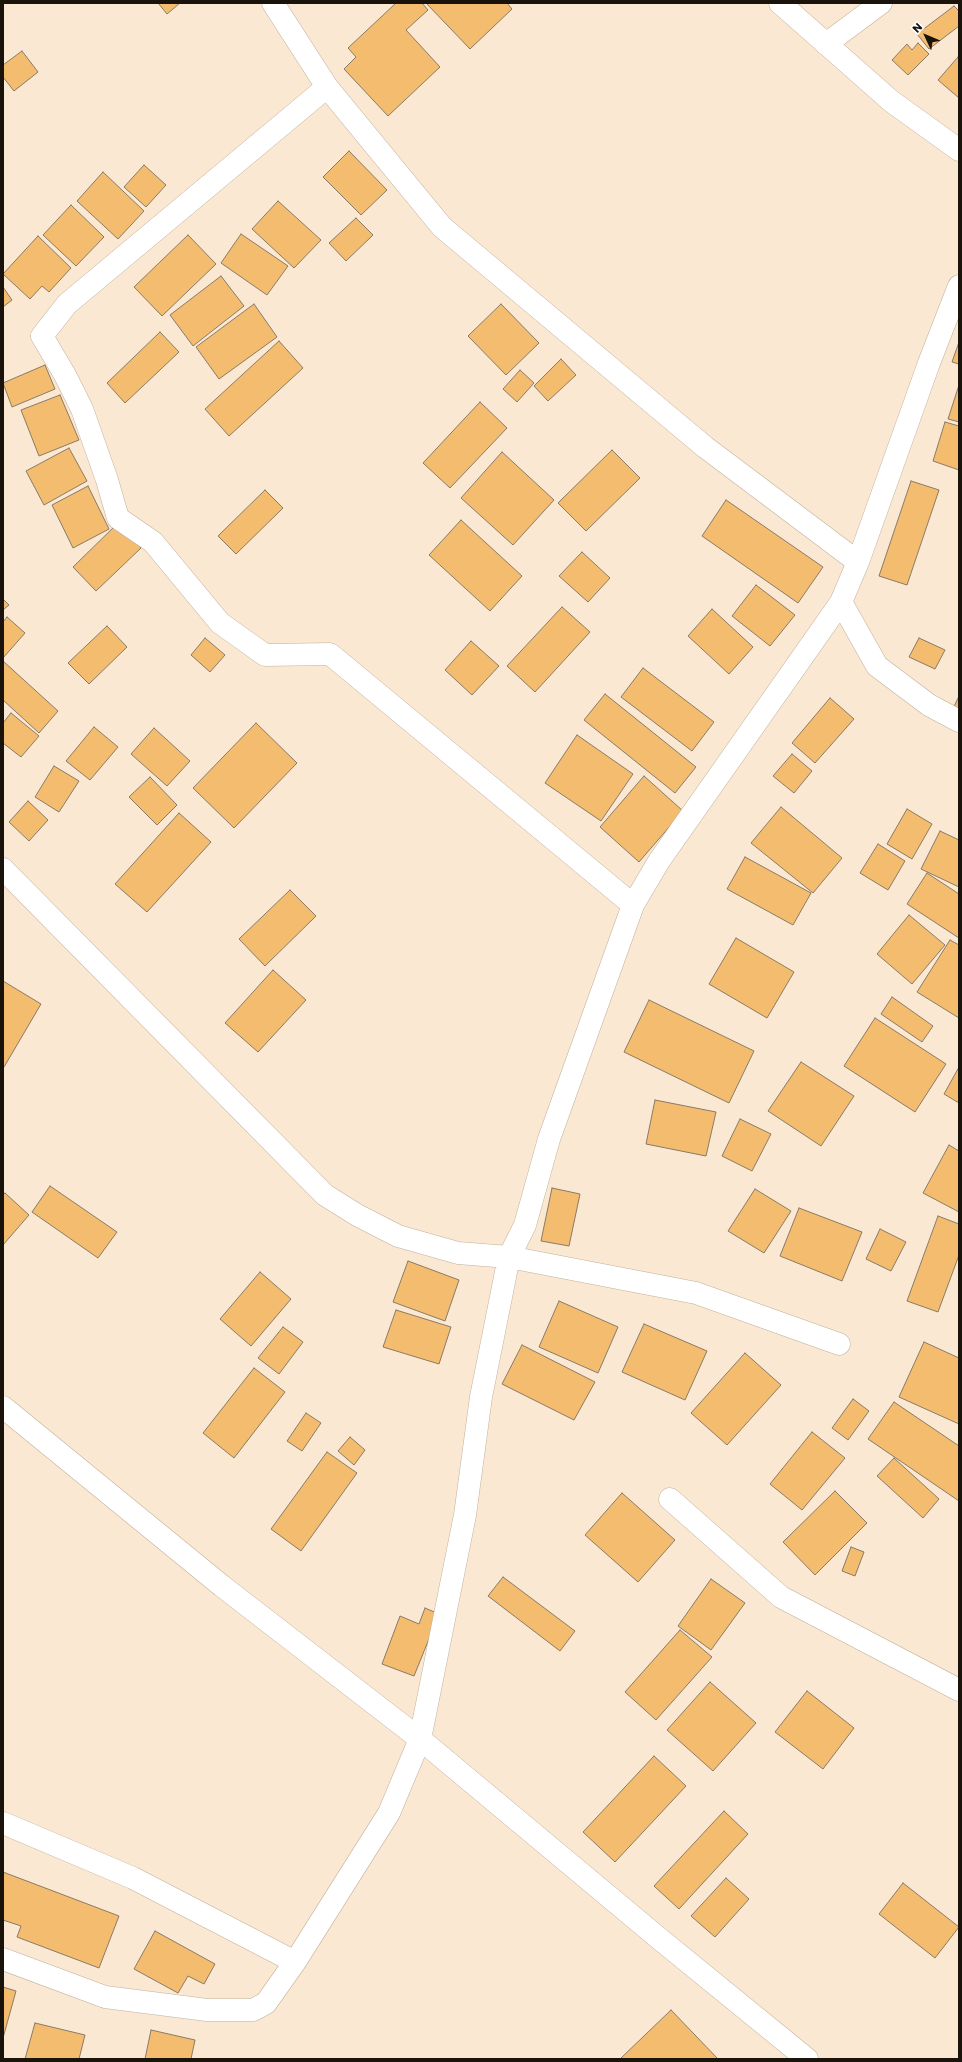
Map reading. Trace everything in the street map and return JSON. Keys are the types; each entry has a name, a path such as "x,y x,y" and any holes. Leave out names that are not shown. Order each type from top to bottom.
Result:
{"street":[{"path":"273,3 327,87 442,227 705,447 858,562"},
{"path":"780,3 891,101 959,150"},
{"path":"826,44 881,3"},
{"path":"327,87 67,304 42,336 65,375 82,410 108,480 118,518 153,542 220,623 265,655 330,654 633,905"},
{"path":"3,1959 105,1997 207,2010 253,2010 266,2003 295,1962 389,1813 420,1739 465,1516 481,1397 509,1257 524,1224 549,1139 633,905 660,861 841,602 858,562 929,362 959,286"},
{"path":"841,602 877,666 929,704 959,721"},
{"path":"3,869 325,1194 357,1215 398,1236 458,1253 509,1257 696,1293 839,1344"},
{"path":"3,1407 222,1586 420,1739 661,1940 807,2059"},
{"path":"670,1499 781,1597 959,1690"},
{"path":"3,1823 133,1878 295,1962"}],"building":[{"path":"158,3 180,3 167,14"},
{"path":"396,3 422,3 428,10 406,30 440,67 388,116 344,69 356,57 348,48"},
{"path":"426,3 507,3 512,9 470,49"},
{"path":"954,6 959,11 959,26 929,49 917,34"},
{"path":"918,43 929,54 908,75 892,60 907,44 912,50"},
{"path":"22,51 38,72 14,91 3,77 3,65"},
{"path":"958,57 959,58 959,98 938,80"},
{"path":"349,151 387,190 361,215 323,177"},
{"path":"144,165 166,185 146,207 124,187"},
{"path":"103,172 144,211 118,239 77,201"},
{"path":"278,201 321,240 294,268 252,229"},
{"path":"71,205 104,237 76,266 43,235"},
{"path":"356,218 373,235 346,261 329,243"},
{"path":"241,234 288,266 267,295 221,263"},
{"path":"188,235 216,264 162,316 134,287"},
{"path":"38,236 71,268 49,292 42,286 30,299 3,274"},
{"path":"221,276 244,306 193,346 170,315"},
{"path":"3,287 12,300 3,307"},
{"path":"254,304 277,337 219,379 196,347"},
{"path":"501,304 539,343 506,375 468,336"},
{"path":"160,332 179,352 125,403 107,383"},
{"path":"279,341 303,368 229,436 205,409"},
{"path":"959,342 959,364 952,362"},
{"path":"561,359 576,375 548,401 534,386"},
{"path":"45,365 55,389 12,407 3,383"},
{"path":"520,370 534,383 517,402 503,389"},
{"path":"959,385 959,422 948,419"},
{"path":"60,395 79,440 39,456 21,410"},
{"path":"480,402 507,428 450,488 423,463"},
{"path":"945,422 959,426 959,470 933,461"},
{"path":"69,448 87,481 44,505 26,471"},
{"path":"612,450 640,478 586,531 558,503"},
{"path":"502,452 554,500 513,545 461,498"},
{"path":"911,481 939,490 907,585 879,576"},
{"path":"88,486 109,529 73,548 52,505"},
{"path":"265,490 283,508 236,554 218,536"},
{"path":"726,500 823,567 798,603 702,536"},
{"path":"461,520 522,576 490,611 429,555"},
{"path":"117,524 141,548 96,591 73,567"},
{"path":"582,552 610,578 588,602 559,576"},
{"path":"756,585 795,615 770,646 732,616"},
{"path":"3,599 9,605 3,610"},
{"path":"562,607 590,632 535,692 507,666"},
{"path":"712,609 753,647 729,674 688,636"},
{"path":"7,617 25,633 3,658 3,622"},
{"path":"107,626 127,647 89,684 68,663"},
{"path":"205,638 225,655 210,672 191,655"},
{"path":"919,638 945,650 935,669 909,657"},
{"path":"471,641 499,666 472,695 445,670"},
{"path":"3,661 58,711 39,733 3,700"},
{"path":"643,668 714,722 692,751 621,697"},
{"path":"605,694 696,767 675,793 584,720"},
{"path":"959,696 959,716 951,713"},
{"path":"830,698 854,719 815,763 792,743"},
{"path":"11,713 39,736 21,757 3,743 3,723"},
{"path":"256,723 297,763 234,828 193,788"},
{"path":"94,727 118,747 90,780 66,761"},
{"path":"154,728 190,761 167,786 131,754"},
{"path":"577,735 633,774 601,821 545,783"},
{"path":"792,754 812,771 794,793 773,776"},
{"path":"54,766 79,781 59,812 35,797"},
{"path":"644,776 683,811 639,862 600,827"},
{"path":"150,777 177,805 157,825 129,797"},
{"path":"28,801 48,820 29,841 9,822"},
{"path":"781,807 842,858 813,893 751,843"},
{"path":"907,809 932,824 912,859 887,844"},
{"path":"179,813 211,842 147,912 115,884"},
{"path":"940,831 959,840 959,887 921,869"},
{"path":"878,844 905,861 888,890 860,873"},
{"path":"745,857 811,893 793,925 727,889"},
{"path":"927,873 959,894 959,938 907,904"},
{"path":"290,890 316,916 265,966 239,939"},
{"path":"909,915 945,945 912,984 877,954"},
{"path":"736,938 794,972 767,1018 709,984"},
{"path":"950,940 959,945 959,1018 917,992"},
{"path":"273,970 306,1000 258,1052 225,1023"},
{"path":"3,981 41,1004 4,1067 3,1067"},
{"path":"892,997 933,1026 922,1042 881,1014"},
{"path":"649,1000 754,1051 729,1103 624,1052"},
{"path":"875,1018 946,1064 915,1112 844,1066"},
{"path":"801,1062 854,1096 821,1146 768,1111"},
{"path":"959,1067 959,1103 944,1094"},
{"path":"655,1100 716,1112 706,1156 646,1144"},
{"path":"740,1119 771,1134 752,1171 722,1156"},
{"path":"949,1145 959,1151 959,1212 923,1193"},
{"path":"50,1186 117,1232 98,1258 32,1212"},
{"path":"552,1188 580,1194 569,1246 541,1241"},
{"path":"755,1189 791,1211 764,1253 728,1231"},
{"path":"5,1193 29,1215 3,1245 3,1195"},
{"path":"799,1208 862,1232 842,1281 780,1256"},
{"path":"938,1216 959,1224 959,1255 938,1312 907,1301"},
{"path":"880,1229 906,1242 891,1271 866,1259"},
{"path":"408,1261 459,1280 445,1321 393,1302"},
{"path":"260,1272 291,1299 251,1346 220,1319"},
{"path":"559,1301 618,1327 598,1373 539,1347"},
{"path":"396,1310 451,1327 439,1364 383,1347"},
{"path":"644,1324 707,1351 685,1400 622,1372"},
{"path":"283,1327 303,1342 279,1374 258,1358"},
{"path":"924,1342 959,1358 959,1424 899,1397"},
{"path":"522,1345 595,1382 574,1420 502,1384"},
{"path":"745,1353 781,1385 727,1445 691,1413"},
{"path":"254,1368 285,1392 234,1458 203,1433"},
{"path":"853,1399 869,1411 848,1440 832,1428"},
{"path":"894,1402 959,1446 959,1501 868,1439"},
{"path":"306,1413 321,1423 302,1451 287,1441"},
{"path":"812,1432 845,1458 802,1510 770,1484"},
{"path":"350,1437 365,1450 354,1465 338,1451"},
{"path":"327,1452 357,1473 301,1551 271,1529"},
{"path":"894,1458 939,1499 923,1518 877,1476"},
{"path":"835,1491 867,1523 815,1575 783,1542"},
{"path":"622,1493 675,1540 638,1582 585,1535"},
{"path":"851,1547 864,1552 855,1576 842,1571"},
{"path":"503,1577 575,1631 560,1651 488,1596"},
{"path":"711,1579 745,1603 711,1650 678,1626"},
{"path":"425,1608 439,1614 414,1676 382,1664 400,1616 419,1624"},
{"path":"680,1630 712,1657 656,1720 625,1692"},
{"path":"710,1682 756,1723 713,1771 667,1730"},
{"path":"807,1691 854,1728 823,1769 775,1732"},
{"path":"654,1756 686,1786 615,1862 583,1832"},
{"path":"724,1811 748,1834 679,1909 654,1886"},
{"path":"3,1872 119,1916 99,1968 17,1937 21,1926 3,1920"},
{"path":"726,1878 749,1899 715,1937 691,1916"},
{"path":"903,1883 959,1927 935,1958 879,1914"},
{"path":"155,1931 215,1964 204,1984 188,1976 178,1993 134,1969"},
{"path":"3,1987 16,1991 3,2038"},
{"path":"671,2010 718,2059 620,2059"},
{"path":"35,2023 85,2035 79,2059 25,2059"},
{"path":"151,2030 195,2040 191,2059 145,2059"}]}
